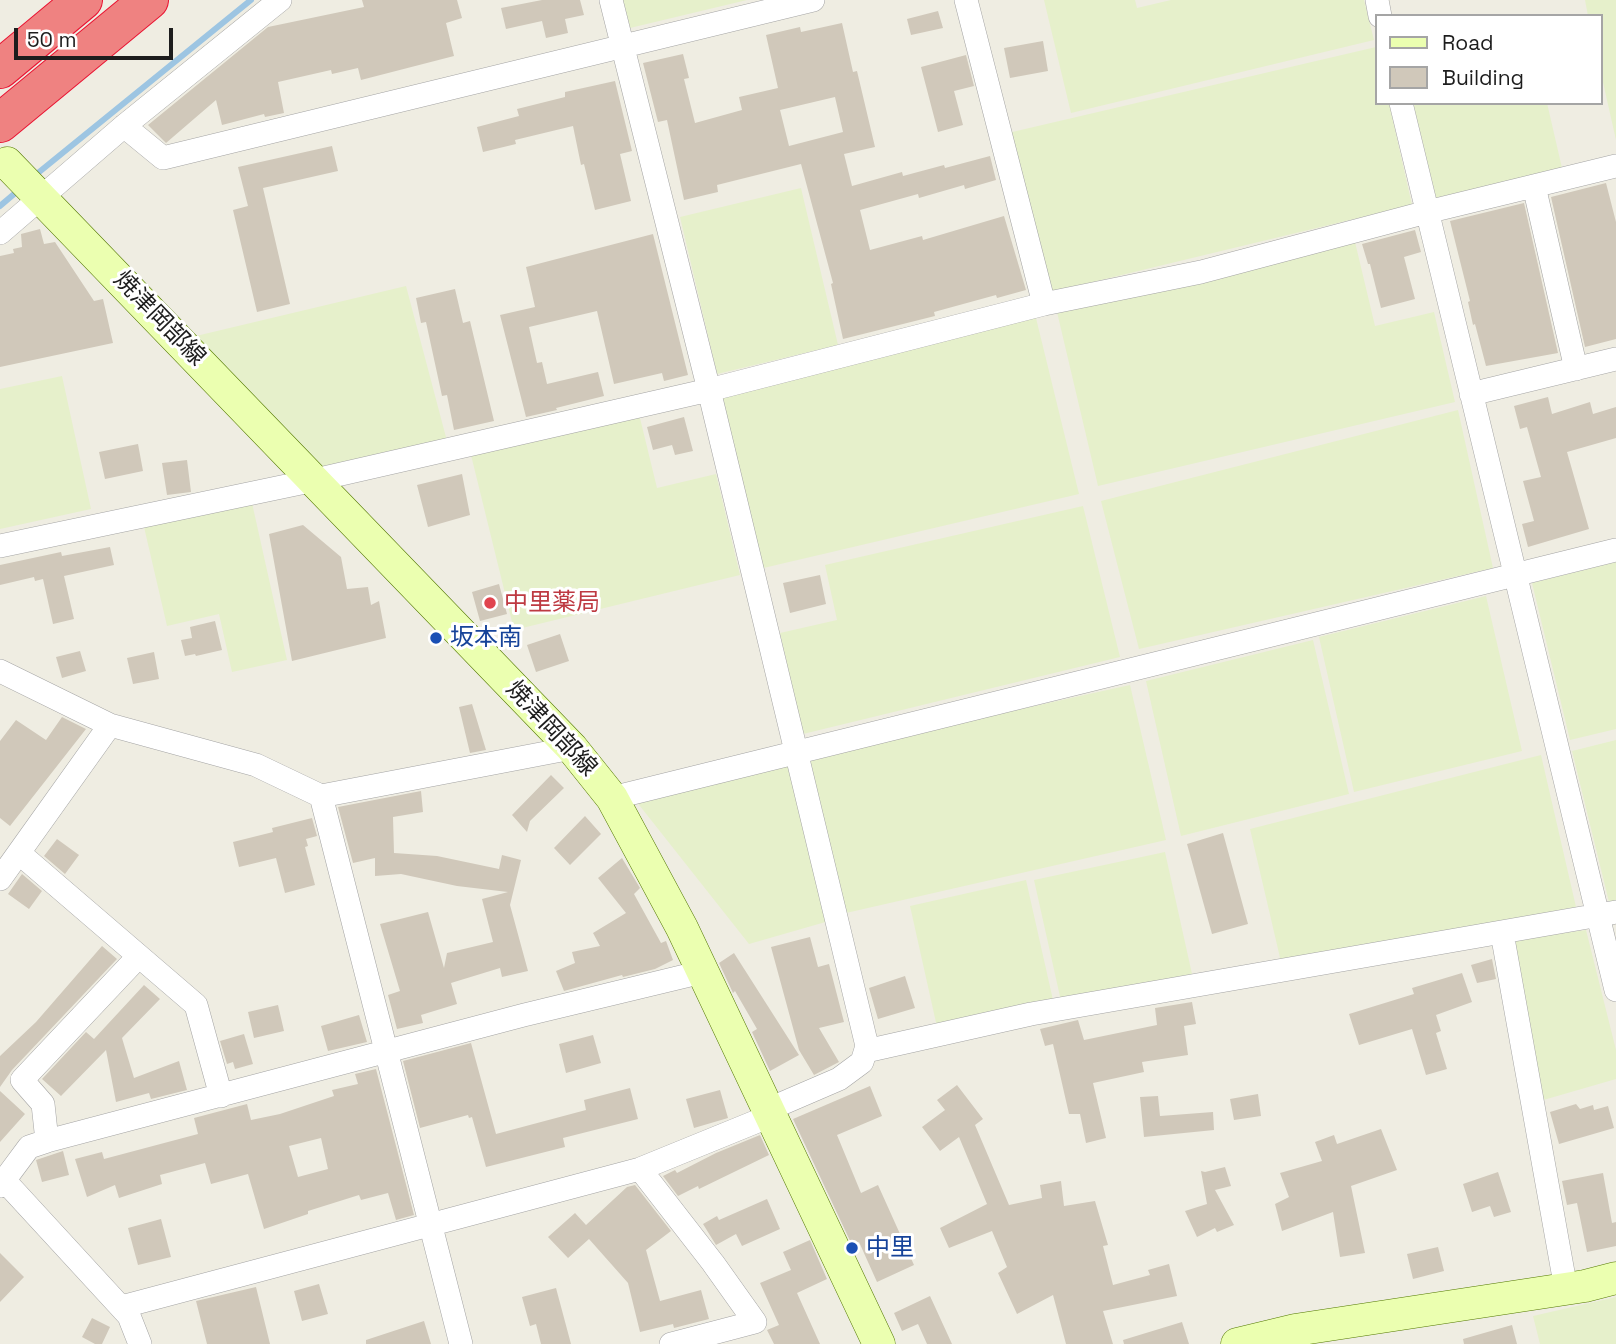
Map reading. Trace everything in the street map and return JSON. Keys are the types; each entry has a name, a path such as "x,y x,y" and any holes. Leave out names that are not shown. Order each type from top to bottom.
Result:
{"highway":[{"path":"0,69 83,0"},
{"path":"0,123 149,0"}],"main road":[{"name":"焼津岡部線","path":"7,163 572,748 612,798 682,928 879,1344"},
{"path":"1237,1344 1294,1330 1616,1279"}],"street":[{"path":"0,233 43,199 124,126 280,0"},
{"path":"121,1307 640,1169 769,1113 839,1079 862,1062 867,1046 709,390 611,0"},
{"path":"124,126 163,158 813,0"},
{"path":"966,0 1044,304"},
{"path":"1401,105 1516,575 1607,914 1616,990"},
{"path":"0,546 315,480 709,390 1044,304 1200,272 1616,166"},
{"path":"1534,186 1576,369"},
{"path":"1471,394 1616,359"},
{"path":"612,798 1616,550"},
{"path":"0,671 110,725 256,765 321,796 572,748"},
{"path":"0,879 110,725"},
{"path":"321,796 461,1344"},
{"path":"19,853 196,1005 221,1096"},
{"path":"866,1051 1031,1014 1607,914"},
{"path":"1502,933 1566,1289"},
{"path":"47,1141 43,1104 22,1080 138,957"},
{"path":"140,1344 129,1316 2,1183 29,1147 524,1015 702,972"},
{"path":"640,1169 755,1322 671,1344"}],"green space":[{"path":"623,0 747,0 630,28"},
{"path":"1044,0 1135,0 1137,8 1171,0 1364,0 1374,40 1071,113"},
{"path":"1585,0 1616,0 1616,140 1602,78 1602,14 1588,14"},
{"path":"1374,47 1374,105 1389,105 1412,205 1047,293 1008,133"},
{"path":"1413,105 1547,105 1562,168 1436,198"},
{"path":"801,188 838,345 717,374 680,217"},
{"path":"1355,242 1375,326 1434,312 1455,402 1098,486 1057,312"},
{"path":"406,286 447,441 326,472 196,336"},
{"path":"1035,314 1079,494 755,570 715,395"},
{"path":"62,376 91,509 0,529 0,389"},
{"path":"1458,410 1493,568 1139,649 1101,501"},
{"path":"639,414 657,488 716,474 740,575 514,630 471,455"},
{"path":"252,503 287,660 232,672 219,614 167,626 144,527"},
{"path":"1083,506 1120,657 803,734 780,633 837,620 825,565"},
{"path":"1616,562 1616,729 1570,740 1532,583"},
{"path":"1486,596 1522,751 1354,792 1319,637"},
{"path":"1313,640 1349,794 1181,836 1146,681"},
{"path":"1130,685 1166,840 846,913 808,756"},
{"path":"1616,740 1616,904 1610,906 1572,751"},
{"path":"1541,755 1576,907 1281,962 1250,829"},
{"path":"787,764 829,921 749,944 636,801"},
{"path":"1165,852 1192,974 1061,1001 1034,880"},
{"path":"1026,880 1053,1000 937,1027 910,906"},
{"path":"1586,930 1616,1050 1616,1079 1540,1101 1512,940"},
{"path":"1616,1297 1616,1344 1540,1344 1533,1316"}],"building":[{"path":"362,0 457,0 462,18 446,23 454,56 361,80 358,68 332,74 331,70 278,82 284,113 265,117 264,114 222,125 216,100 166,143 148,125 268,27 364,7"},
{"path":"542,0 580,0 584,15 565,19 568,33 546,38 542,21 506,29 501,8"},
{"path":"938,11 943,28 911,35 907,19"},
{"path":"842,23 853,72 857,71 875,147 844,154 852,186 902,172 903,176 990,156 996,180 965,189 964,185 919,198 918,194 860,210 870,250 922,236 923,240 1004,216 1026,290 997,298 996,295 934,312 935,316 843,339 831,284 833,283 801,164 717,185 718,192 684,200 667,120 658,122 643,63 683,54 689,78 684,79 695,123 742,110 739,97 778,88 766,35 800,27 801,32","holes":["835,97 843,132 789,146 780,110"]},
{"path":"1043,41 1048,71 1010,78 1004,48"},
{"path":"966,55 974,86 954,91 963,125 938,132 921,67"},
{"path":"615,81 632,151 620,154 631,201 595,210 584,164 581,165 573,126 515,140 516,144 483,152 477,127 519,116 517,109 565,97 565,92"},
{"path":"332,146 338,171 263,188 290,304 257,312 233,210 248,206 238,167"},
{"path":"1606,183 1616,222 1616,339 1585,347 1551,197"},
{"path":"1524,203 1558,353 1486,366 1475,324 1473,325 1468,302 1470,301 1450,221"},
{"path":"40,229 44,244 55,242 94,301 103,299 113,343 0,367 0,256 14,253 13,249 22,247 21,234"},
{"path":"1415,230 1421,252 1404,257 1415,299 1381,308 1362,244"},
{"path":"653,234 688,375 664,381 662,373 614,384 597,311 529,327 537,363 542,362 547,384 598,372 604,396 526,417 500,315 535,307 526,267"},
{"path":"455,289 463,323 470,321 494,421 454,430 447,395 442,396 426,322 421,323 416,298"},
{"path":"1548,397 1552,414 1590,402 1593,414 1616,407 1616,438 1567,452 1589,529 1528,547 1522,524 1534,521 1523,481 1541,477 1527,427 1520,429 1514,406"},
{"path":"684,417 693,451 675,455 672,445 653,450 647,427"},
{"path":"138,444 143,471 105,479 99,452"},
{"path":"187,460 191,492 167,495 162,463"},
{"path":"462,474 470,515 428,527 417,485"},
{"path":"303,525 341,557 347,589 368,587 371,605 379,601 386,638 292,661 269,534"},
{"path":"110,547 114,565 64,576 74,619 53,624 43,579 35,581 34,577 0,585 0,565 61,552 62,556"},
{"path":"820,575 826,604 790,613 783,583"},
{"path":"499,584 507,614 480,621 472,592"},
{"path":"215,621 222,650 185,656 181,640 192,638 190,627"},
{"path":"560,634 569,661 536,672 527,645"},
{"path":"80,651 86,671 62,678 56,657"},
{"path":"154,652 159,679 133,684 127,658"},
{"path":"472,704 486,750 470,753 459,707"},
{"path":"62,717 86,729 10,826 0,818 0,741 16,720 46,740"},
{"path":"551,775 564,788 530,821 527,832 512,815"},
{"path":"421,791 423,812 393,817 394,853 437,856 499,869 502,855 521,860 510,905 528,971 502,977 500,968 451,983 457,1004 421,1015 423,1023 397,1029 388,995 400,991 380,924 428,912 444,968 447,953 493,942 482,899 508,892 457,886 401,874 375,876 375,858 353,863 338,807"},
{"path":"585,816 601,834 570,865 554,848"},
{"path":"312,818 317,836 306,839 308,846 305,847 315,885 285,893 276,858 239,867 233,842"},
{"path":"1223,833 1248,924 1212,934 1187,844"},
{"path":"57,839 79,855 65,874 44,856"},
{"path":"622,858 640,888 634,894 661,943 666,941 673,960 655,969 564,991 556,971 575,963 572,952 600,946 593,933 626,913 598,878"},
{"path":"22,874 42,891 29,909 8,894"},
{"path":"810,937 818,967 829,964 844,1022 819,1028 839,1062 814,1075 799,1050 771,947"},
{"path":"102,946 117,959 12,1070 0,1087 0,1056 36,1022"},
{"path":"734,953 799,1055 770,1071 752,1032 757,1029 735,991 733,993 719,963"},
{"path":"1492,959 1496,979 1477,983 1471,965"},
{"path":"1462,973 1472,1002 1436,1015 1441,1031 1436,1033 1447,1069 1426,1075 1412,1029 1359,1045 1349,1014 1414,994 1412,988"},
{"path":"905,976 915,1008 878,1019 869,988"},
{"path":"144,985 160,999 122,1038 134,1078 179,1061 187,1090 151,1099 149,1093 116,1102 106,1050 61,1096 42,1079 86,1032 94,1039"},
{"path":"1192,1002 1196,1024 1184,1026 1188,1055 1142,1062 1144,1072 1093,1083 1106,1138 1086,1143 1080,1114 1069,1114 1053,1044 1045,1046 1040,1029 1078,1020 1084,1040 1157,1025 1155,1008"},
{"path":"278,1005 284,1031 254,1038 248,1012"},
{"path":"359,1015 367,1042 328,1051 321,1026"},
{"path":"244,1034 253,1064 235,1069 233,1062 227,1064 220,1041"},
{"path":"593,1035 601,1063 566,1073 559,1044"},
{"path":"471,1043 496,1134 586,1110 584,1100 630,1088 638,1119 563,1138 565,1147 486,1167 472,1117 469,1118 468,1115 420,1128 403,1061"},
{"path":"376,1069 414,1215 396,1220 388,1193 361,1200 359,1195 308,1211 308,1214 264,1229 248,1174 211,1184 205,1163 160,1175 162,1184 119,1198 115,1185 87,1197 75,1159 102,1152 104,1159 198,1134 194,1118 247,1104 251,1120 280,1114 334,1096 332,1090 358,1084 355,1074","holes":["321,1138 328,1169 298,1177 289,1146"]},
{"path":"957,1085 983,1119 975,1125 1009,1205 1042,1198 1040,1185 1061,1181 1064,1206 1095,1201 1108,1245 1103,1246 1113,1285 1150,1275 1148,1270 1169,1264 1177,1296 1103,1311 1113,1344 1066,1344 1053,1295 1017,1314 998,1273 1007,1267 992,1231 949,1248 940,1228 987,1204 959,1137 940,1151 922,1127 945,1110 937,1100"},
{"path":"870,1086 882,1116 837,1135 861,1193 878,1185 914,1265 877,1282 859,1242 852,1245 793,1119"},
{"path":"720,1090 728,1118 694,1128 686,1099"},
{"path":"0,1091 25,1114 0,1142"},
{"path":"1258,1094 1261,1116 1234,1120 1230,1099"},
{"path":"1158,1096 1160,1116 1213,1112 1214,1130 1144,1137 1140,1097"},
{"path":"1576,1104 1580,1109 1593,1105 1594,1110 1608,1106 1614,1128 1559,1144 1550,1112"},
{"path":"1381,1129 1397,1170 1351,1186 1365,1253 1340,1257 1333,1212 1282,1231 1275,1204 1289,1197 1280,1173 1322,1161 1315,1142 1334,1135 1337,1144"},
{"path":"760,1135 769,1155 699,1189 698,1186 678,1196 663,1176 675,1170 677,1173"},
{"path":"63,1151 69,1175 42,1182 36,1160"},
{"path":"1225,1167 1231,1186 1215,1190 1234,1225 1217,1232 1215,1228 1197,1237 1185,1211 1207,1204 1201,1171"},
{"path":"1498,1172 1511,1212 1494,1217 1490,1206 1472,1212 1463,1184"},
{"path":"1603,1173 1612,1223 1616,1222 1616,1246 1587,1252 1577,1203 1567,1205 1562,1181"},
{"path":"635,1185 671,1231 646,1250 660,1301 701,1290 709,1319 674,1328 673,1324 640,1332 628,1283 589,1239 568,1258 548,1237 575,1213 586,1225 627,1187"},
{"path":"767,1199 780,1229 742,1246 736,1234 716,1245 703,1224 717,1216 719,1220"},
{"path":"161,1219 171,1257 138,1265 128,1228"},
{"path":"810,1240 827,1279 797,1293 820,1344 774,1344 767,1330 779,1325 760,1283 791,1270 783,1252"},
{"path":"1438,1247 1444,1271 1413,1279 1407,1254"},
{"path":"0,1253 24,1277 0,1302"},
{"path":"319,1284 328,1314 302,1321 294,1291"},
{"path":"256,1287 270,1344 207,1344 196,1301"},
{"path":"556,1288 571,1344 541,1344 536,1324 530,1326 522,1297"},
{"path":"930,1296 952,1344 927,1344 918,1324 902,1331 894,1313"},
{"path":"92,1318 110,1327 102,1344 95,1344 82,1337"},
{"path":"424,1321 431,1344 366,1344 366,1340"},
{"path":"1182,1322 1189,1344 1124,1344 1123,1340"},
{"path":"1512,1325 1517,1344 1464,1344 1463,1339"}],"waterway":[{"path":"33,177 251,0"},
{"path":"0,206 20,189"}],"place":[{"name":"中里薬局","path":"490,603"},
{"name":"坂本南","path":"436,638"},
{"name":"中里","path":"852,1248"}]}
